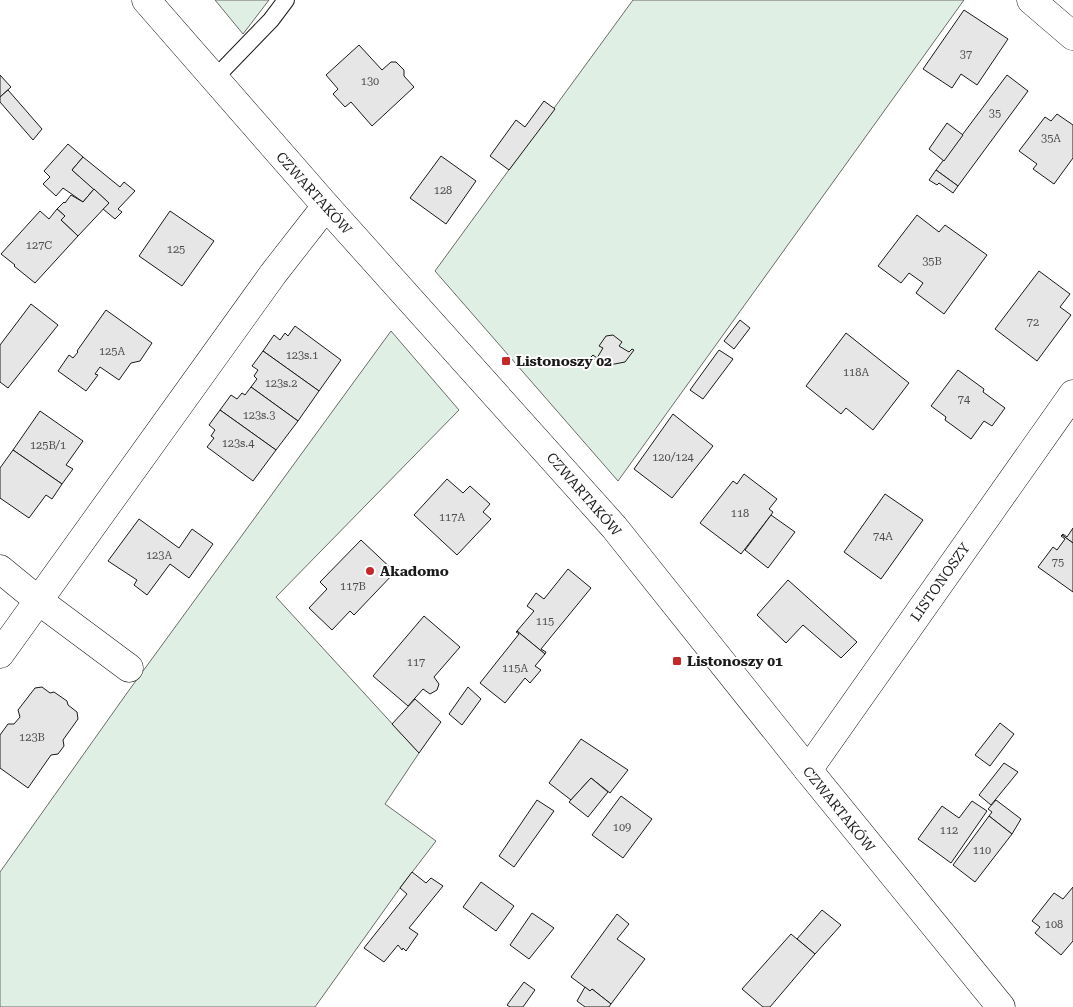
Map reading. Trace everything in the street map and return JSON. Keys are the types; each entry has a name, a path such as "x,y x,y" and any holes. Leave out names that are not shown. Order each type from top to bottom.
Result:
{"street":[{"name":"CZWARTAKÓW","path":"146,0 326,206 614,527 1001,1007"},
{"path":"1031,0 1073,36"},
{"path":"0,654 267,282 326,206"},
{"name":"LISTONOSZY","path":"808,770 1073,394"},
{"path":"0,569 39,601 129,668"}],"lane":[{"path":"214,79 271,20 286,0"}],"green space":[{"path":"215,0 269,0 243,34"},
{"path":"633,0 964,0 618,481 435,271"},
{"path":"391,331 459,410 276,597 419,753 385,804 436,841 315,1007 0,1007 0,872 127,693"}],"building":[{"path":"964,10 1008,39 977,85 961,74 952,88 923,69"},
{"path":"359,45 382,70 391,62 396,62 404,70 404,76 414,87 372,126 351,102 345,107 333,94 338,89 326,75"},
{"path":"0,75 11,87 0,97"},
{"path":"1007,75 1028,91 958,186 936,170"},
{"path":"8,90 42,129 33,140 0,102 0,97"},
{"path":"544,101 555,109 509,170 490,156 516,120 525,127"},
{"path":"1057,114 1073,125 1073,158 1054,184 1033,169 1037,164 1019,151 1045,117 1051,121"},
{"path":"947,123 963,135 944,161 929,149"},
{"path":"68,144 83,157 72,170 94,189 83,202 63,188 56,196 43,184 50,177 44,171"},
{"path":"441,156 476,181 446,224 410,198"},
{"path":"83,157 120,187 124,182 135,191 118,209 122,212 115,219 103,209 109,203 72,170"},
{"path":"936,170 958,186 953,193 939,183 937,185 929,180"},
{"path":"94,189 109,203 78,236 61,220 65,216 57,209 71,195 83,202"},
{"path":"57,209 65,216 61,220 78,236 35,283 1,254 40,211 49,219"},
{"path":"170,211 214,241 182,286 139,256"},
{"path":"917,215 939,232 945,225 987,255 944,314 916,293 923,283 909,273 901,283 878,266"},
{"path":"1039,271 1070,294 1060,307 1071,315 1037,361 995,329"},
{"path":"31,304 58,325 8,388 0,382 0,345"},
{"path":"106,310 152,343 140,361 131,363 119,380 100,367 95,374 98,375 86,391 58,371 69,355 73,358 78,352"},
{"path":"740,320 750,328 734,349 724,341"},
{"path":"295,326 341,360 319,391 263,351 274,335 280,340 285,333 288,336"},
{"path":"846,333 909,383 873,430 846,408 841,414 806,386"},
{"path":"613,335 622,342 619,346 629,352 632,349 634,350 625,362 604,366 591,357 593,355 597,358 603,348 599,346 606,336"},
{"path":"719,350 733,359 703,399 690,390"},
{"path":"263,351 319,391 298,421 251,387 257,379 254,376 258,370 252,366"},
{"path":"958,370 984,389 983,392 1005,408 992,426 984,421 971,439 945,420 946,417 931,406"},
{"path":"251,387 298,421 276,450 220,410 231,395 237,399 242,393 245,395"},
{"path":"220,410 276,450 253,481 207,447 214,438 211,436 215,430 209,425"},
{"path":"40,411 83,441 66,465 73,469 62,484 13,450"},
{"path":"673,414 713,446 672,498 634,469"},
{"path":"13,450 62,484 52,499 46,495 29,518 0,498 0,468"},
{"path":"744,474 777,499 769,509 773,512 741,554 700,523 733,481 737,484"},
{"path":"447,479 463,493 470,486 490,504 483,512 491,519 457,555 414,515"},
{"path":"885,494 923,520 881,579 844,552"},
{"path":"771,515 795,532 768,568 745,550"},
{"path":"139,519 179,548 192,529 213,544 189,578 170,564 147,595 134,585 137,580 108,561"},
{"path":"1073,528 1073,543 1062,535 1067,537"},
{"path":"1062,535 1073,543 1073,592 1038,567 1053,547 1057,550 1065,539"},
{"path":"361,540 395,572 354,615 350,611 332,630 309,608 327,589 320,582"},
{"path":"568,569 591,588 541,649 546,652 545,654 517,631 534,611 527,606 536,593 544,599"},
{"path":"788,580 857,642 841,658 803,625 786,643 757,615"},
{"path":"424,616 460,647 434,677 439,684 437,690 430,694 423,689 408,706 373,676"},
{"path":"517,631 545,654 535,666 541,670 530,683 525,678 505,703 480,683 519,634"},
{"path":"42,687 50,693 54,692 67,701 68,705 77,712 78,719 63,740 64,746 58,754 51,755 28,788 0,768 0,735 8,724 14,724 20,717 18,710 35,688"},
{"path":"468,687 481,699 462,725 449,714"},
{"path":"415,699 441,722 419,753 392,724"},
{"path":"1000,723 1014,734 990,766 975,755"},
{"path":"581,739 628,770 610,793 591,778 571,800 549,783"},
{"path":"1004,763 1018,772 991,805 979,795"},
{"path":"591,778 608,792 588,817 569,802"},
{"path":"621,796 652,819 623,858 592,835"},
{"path":"537,800 554,811 514,867 499,856"},
{"path":"996,800 1021,819 1012,834 989,816 992,812 988,809"},
{"path":"972,801 987,811 951,863 918,839 942,806 959,818"},
{"path":"989,816 1012,834 975,882 953,865"},
{"path":"412,872 426,883 431,878 443,886 409,928 418,934 406,951 403,948 402,950 398,945 384,962 364,948 407,894 400,888"},
{"path":"481,882 514,906 496,931 463,907"},
{"path":"1073,887 1073,941 1061,955 1035,933 1040,927 1032,921 1054,893 1063,899"},
{"path":"822,910 841,925 815,954 797,939"},
{"path":"532,913 554,928 529,959 510,945"},
{"path":"617,914 629,924 617,939 645,959 611,1004 592,989 590,991 571,977"},
{"path":"791,934 815,954 770,1007 763,1007 742,989"},
{"path":"524,982 535,990 523,1007 510,1007 507,1005"},
{"path":"585,987 590,991 592,989 611,1004 609,1007 585,1007 577,1001"}],"place":[{"name":"Listonoszy 02","path":"506,361"},
{"name":"Akadomo","path":"370,571"},
{"name":"Listonoszy 01","path":"677,661"}]}
